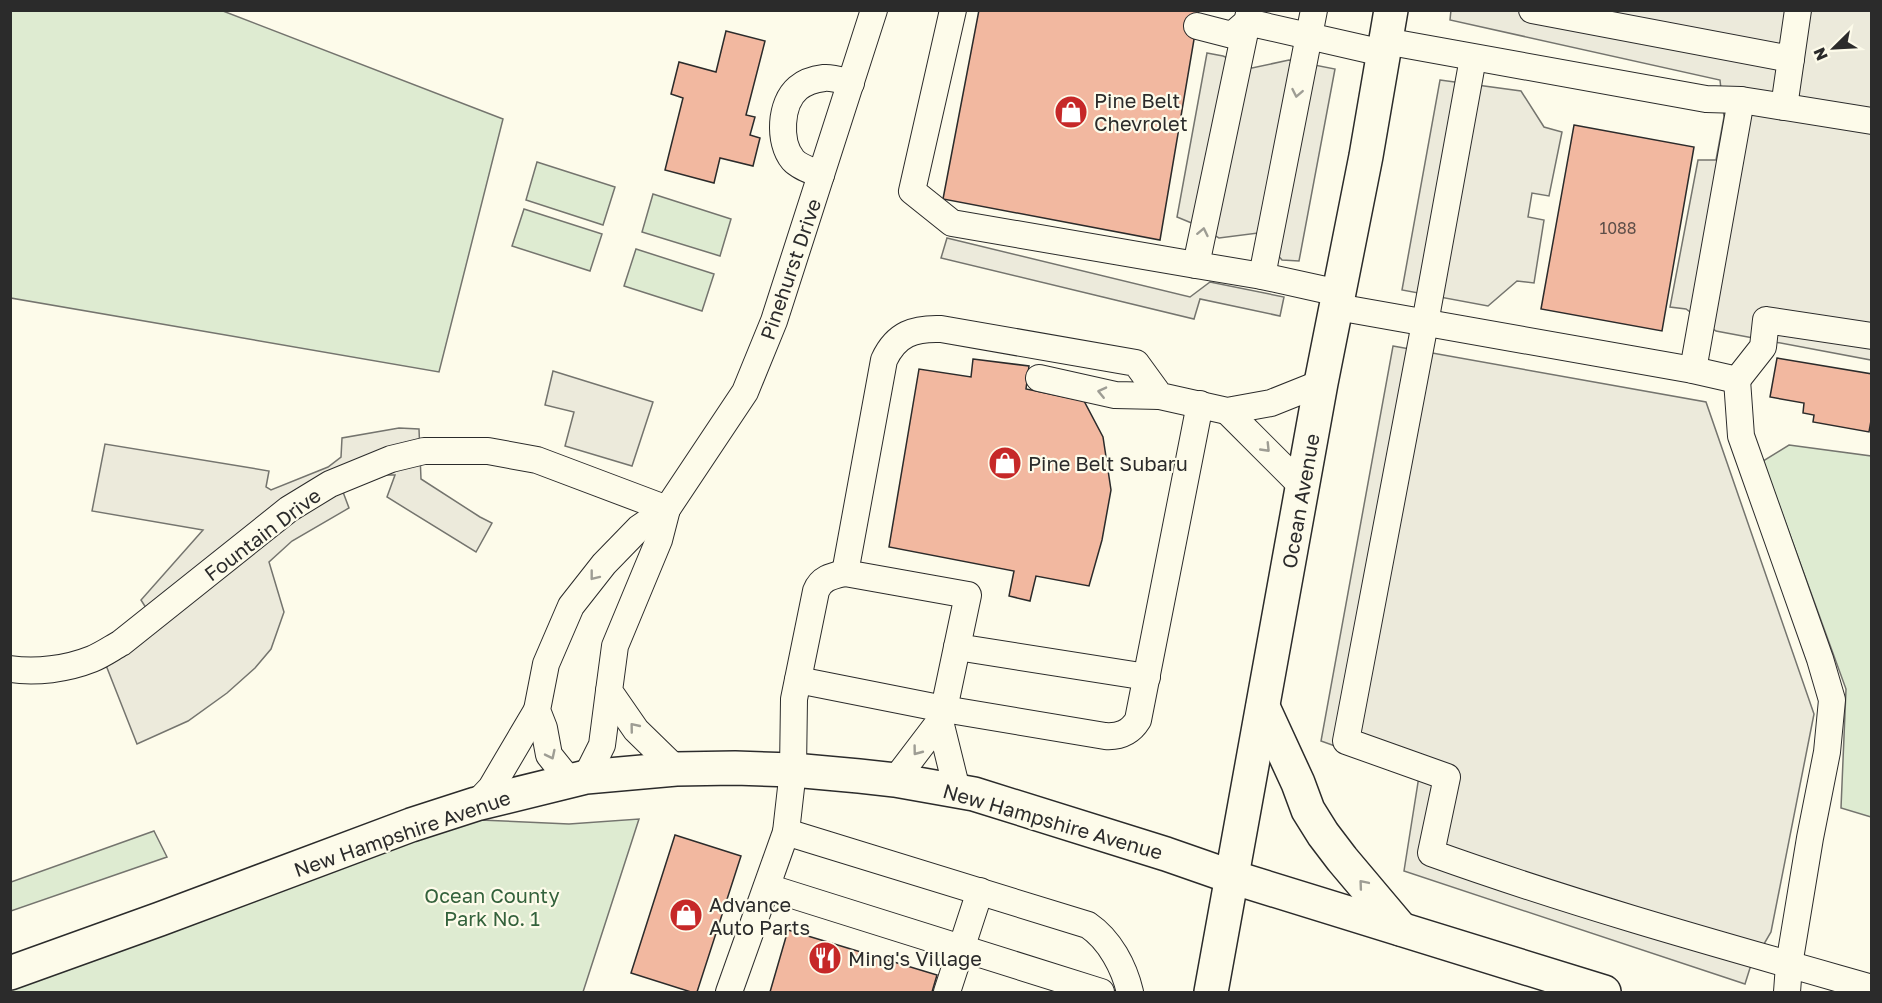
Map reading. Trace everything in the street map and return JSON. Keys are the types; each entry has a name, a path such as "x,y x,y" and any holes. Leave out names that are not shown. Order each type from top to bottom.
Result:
{"main road":[{"name":"Ocean Avenue","path":"1211,993 1321,383 1366,156 1387,35"},
{"path":"1263,707 1308,810 1323,834 1401,929"},
{"name":"New Hampshire Avenue","path":"10,973 411,825 476,804 578,779 676,769 794,770 895,780 957,790 1604,993"}],"street":[{"name":"Pinehurst Drive","path":"537,710 544,728 549,755 578,779 602,745 615,646 659,540 668,509 745,392 774,321 874,10"},
{"path":"953,10 912,191 952,223 1262,276 1338,300 1425,323 1693,370 1737,380"},
{"path":"1532,10 1791,59"},
{"path":"1784,107 1798,10"},
{"path":"1198,19 1232,35 1247,22 1311,23 1387,35 1473,58 1706,99 1742,100 1872,121"},
{"path":"1196,266 1247,22"},
{"path":"1262,276 1311,23"},
{"path":"1473,58 1346,741 1447,777 1431,854 1597,909 1872,988"},
{"path":"821,175 794,161 784,145 782,125 790,99 798,88 811,81 826,77 851,82"},
{"path":"1693,370 1742,100"},
{"path":"1787,993 1789,965 1810,838 1827,752 1832,700 1820,659 1741,436 1737,380 1763,347 1766,320 1872,336"},
{"path":"845,573 885,360 895,342 904,336 916,330 941,329 1136,363 1160,396"},
{"path":"1040,378 1115,395 1160,396 1227,411 1271,403 1321,383"},
{"path":"798,680 942,715 1105,736 1118,735 1130,730 1138,720 1200,404"},
{"path":"1227,411 1303,487"},
{"name":"Fountain Drive","path":"10,669 27,672 92,659 121,643 289,509 330,484 391,459 424,451 488,451 537,460 668,509"},
{"name":"Pinehurst Drive","path":"476,804 491,788 537,710 546,664 571,606 604,564 639,528 668,509"},
{"path":"618,549 648,567"},
{"path":"729,993 786,832 794,770 794,699 816,591 825,578 845,573 968,595 942,715 895,780"},
{"path":"957,647 1147,677"},
{"path":"609,691 636,730 676,769"},
{"path":"942,715 957,790"},
{"path":"786,832 1088,925 1100,933 1118,961 1130,993"},
{"path":"767,886 1101,993"},
{"path":"947,993 980,891"}],"green space":[{"path":"10,11 223,11 503,119 439,372 11,298"},
{"path":"537,162 615,187 603,225 526,200"},
{"path":"653,194 731,219 720,256 642,232"},
{"path":"524,209 602,234 590,271 512,246"},
{"path":"636,249 714,274 702,311 624,286"},
{"path":"1789,445 1871,456 1871,817 1841,808 1846,689 1763,461"},
{"name":"Ocean County Park No. 1","path":"639,819 583,992 11,992 11,973 160,919 480,820 569,824"},
{"path":"154,831 167,857 11,911 11,882"}],"shaded area":[{"path":"1451,10 1871,11 1871,360 1716,331 1686,309 1670,307 1698,160 1716,160 1724,117 1720,80 1450,20"},
{"path":"1207,53 1223,56 1252,68 1289,60 1335,69 1299,261 1282,260 1258,233 1219,238 1177,217"},
{"path":"1440,80 1521,91 1544,127 1562,132 1549,196 1532,193 1528,217 1544,220 1534,283 1517,281 1488,306 1402,290"},
{"path":"947,238 1190,297 1210,282 1284,297 1280,316 1200,299 1194,319 941,258"},
{"path":"1393,346 1706,402 1814,714 1771,932 1750,968 1745,984 1404,871 1419,776 1321,741"},
{"path":"553,371 653,402 632,466 565,446 574,412 545,405"},
{"path":"399,428 419,429 421,479 492,523 476,552 387,497 395,475 386,475 343,492 349,508 292,541 269,562 284,612 271,649 255,668 227,693 188,721 137,744 100,650 150,614 141,600 203,530 92,511 105,444 269,471 266,487 271,490 328,467 341,457 342,438"}],"building":[{"name":"Pine Belt Chevrolet","path":"979,10 1199,10 1160,240 943,199"},
{"path":"726,31 765,41 746,115 755,117 750,135 760,138 753,166 720,158 714,183 665,170 683,98 671,94 679,62 716,72"},
{"path":"1574,125 1694,147 1662,331 1541,309"},
{"path":"1777,358 1872,374 1872,415 1869,432 1813,422 1814,415 1803,413 1804,403 1770,397"},
{"name":"Pine Belt Subaru","path":"973,359 1029,366 1026,389 1084,401 1103,437 1111,490 1102,540 1089,586 1036,576 1030,601 1009,596 1014,571 889,547 919,369 971,377"},
{"name":"Advance Auto Parts","path":"675,835 741,856 697,992 631,973"},
{"path":"788,930 937,975 932,992 770,992"}],"place":[{"name":"Pine Belt Chevrolet","path":"1071,112"},
{"name":"Pine Belt Subaru","path":"1005,463"},
{"name":"Advance Auto Parts","path":"686,915"},
{"name":"Ming's Village","path":"825,958"}]}
